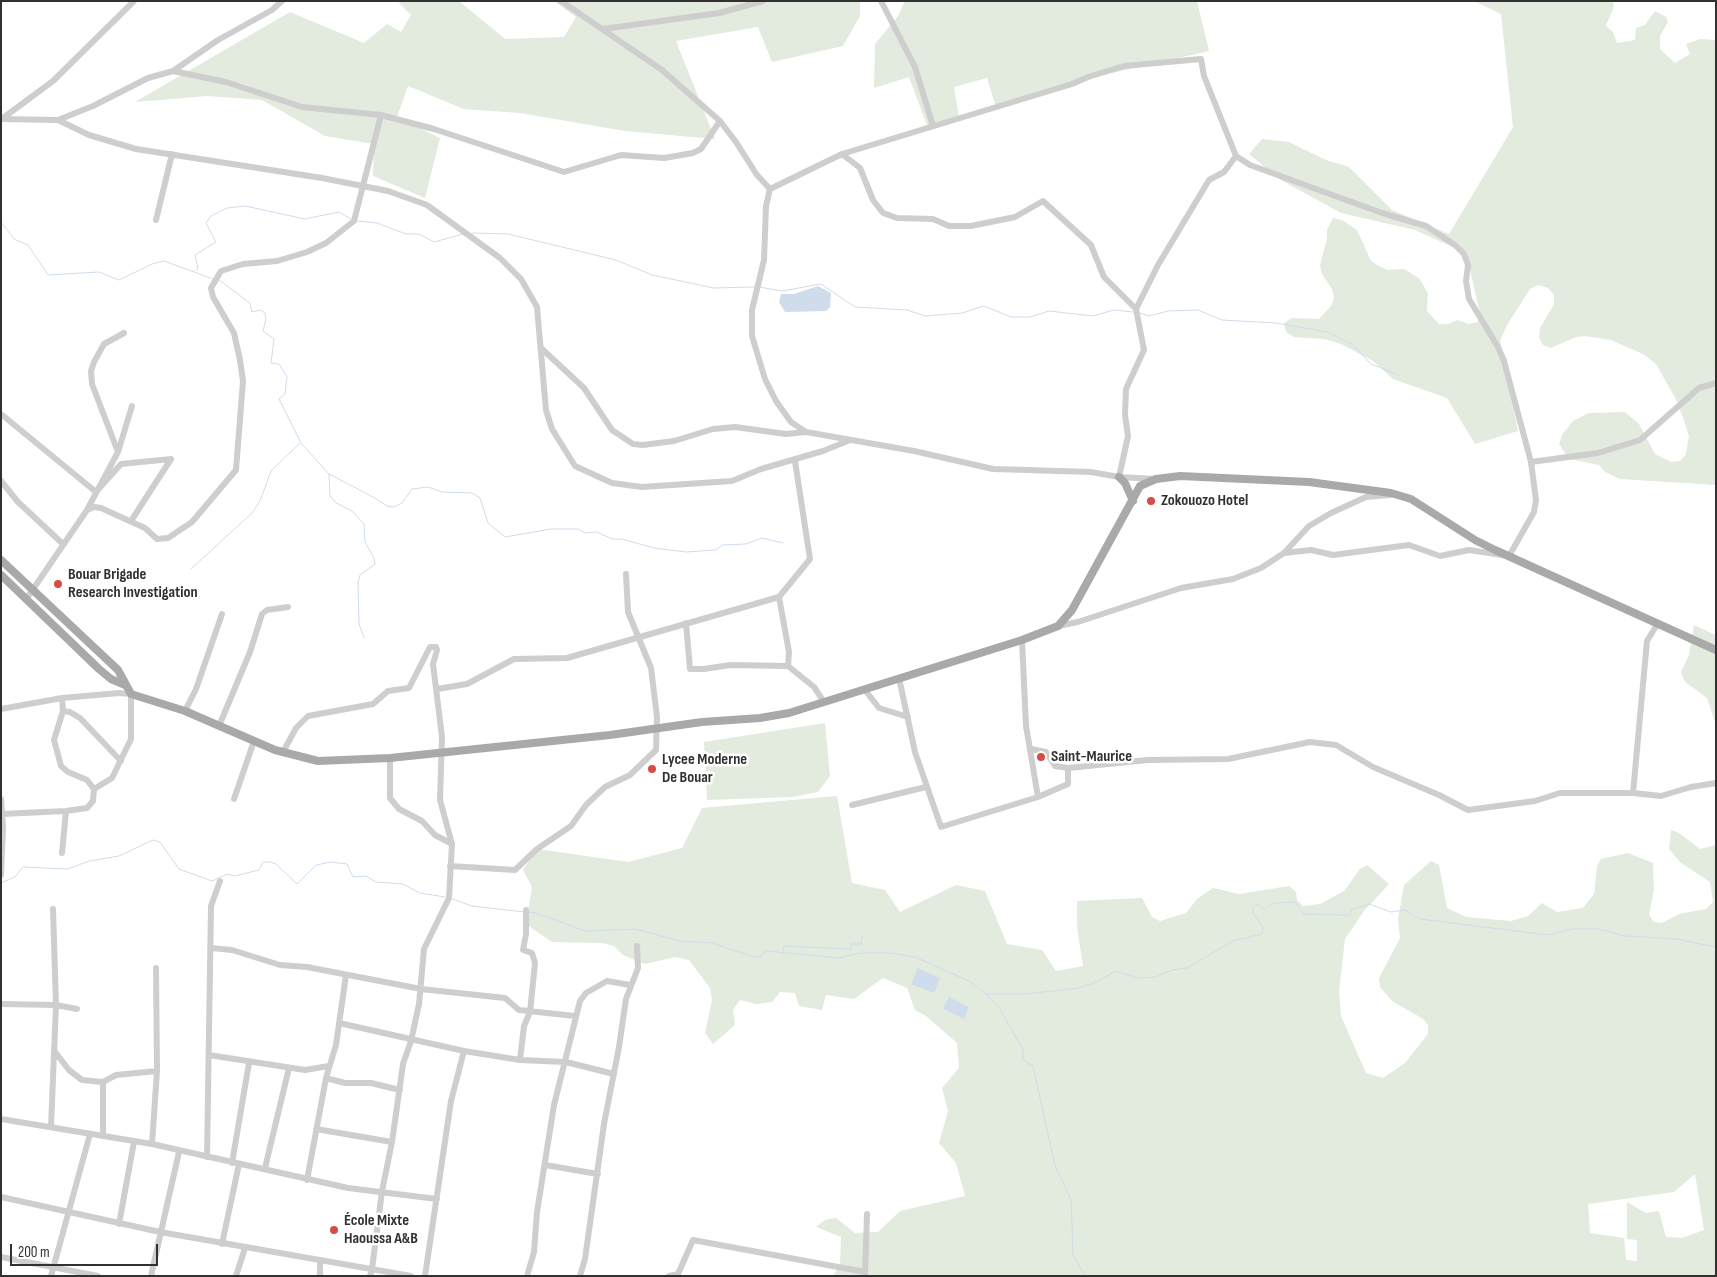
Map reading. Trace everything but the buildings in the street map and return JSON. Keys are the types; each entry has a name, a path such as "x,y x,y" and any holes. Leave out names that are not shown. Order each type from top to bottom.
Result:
{"main road":[{"path":"1,560 118,670 131,694 186,712 284,752 318,761 390,758 442,753 658,729 702,722 760,718 789,713 1022,640 1058,626 1072,610 1140,486 1156,479 1180,476 1309,482 1398,495 1419,503 1474,540 1716,650"},
{"path":"1119,477 1125,483 1132,501"},
{"path":"1,575 111,679 125,685"},
{"path":"65,635 72,627"}],"street":[{"path":"2,119 53,81 134,1"},
{"path":"2,119 58,120 93,106 148,78 173,71 218,40 272,10 282,1"},
{"path":"561,1 662,70 720,121 757,175 770,189"},
{"path":"603,29 719,13 763,1"},
{"path":"881,1 915,67 933,126"},
{"path":"770,189 842,154 1124,66 1201,59 1204,76 1236,156 1258,168 1382,213 1426,226 1455,245 1464,254 1468,265 1466,281 1469,299 1498,347 1504,361 1531,462 1536,500 1534,512 1528,527 1509,556 1469,550 1440,556 1409,545 1334,555 1311,550 1284,553"},
{"path":"173,71 226,82 302,107 381,115 434,129 564,172 621,155 664,158 693,153 701,149 720,121"},
{"path":"87,510 94,507 101,508 145,528 157,539 176,535 197,517 236,470 243,381 234,334 212,297 211,288 221,271 243,264 277,261 326,243 354,222 362,186 371,162 381,115"},
{"path":"58,120 74,129 114,143 156,153 172,154 362,186 388,192 427,205 511,268 521,279 537,306 548,418 575,466 612,484 629,487 698,485 732,480 770,466 795,461 850,440"},
{"path":"156,220 172,154"},
{"path":"842,154 860,168 873,200 883,213 897,218 932,219 948,226 971,226 1015,217 1043,201 1091,245 1104,277 1136,309 1144,350 1126,389 1125,415 1128,436 1119,477"},
{"path":"1136,309 1158,266 1209,180 1224,172 1236,156"},
{"path":"770,189 766,206 765,252 752,310 752,336 765,379 776,401 790,422 806,432"},
{"path":"118,452 92,384 91,370 104,344 124,334"},
{"path":"541,348 584,388 612,430 633,444 643,445 674,441 713,428 735,427 786,434 806,432 914,451 993,469 1091,472 1119,477 1156,479"},
{"path":"1531,462 1598,453 1640,440 1700,388 1716,383"},
{"path":"26,598 87,510 118,452 132,406"},
{"path":"1,414 96,492"},
{"path":"96,492 121,464 171,459 131,521"},
{"path":"437,689 467,684 514,658 567,658 779,597 810,559 795,461"},
{"path":"1,481 18,502 63,544"},
{"path":"1058,626 1078,622 1181,588 1233,578 1261,568 1284,553 1309,526 1331,512 1366,497 1398,495"},
{"path":"450,866 515,870 537,849 571,826 586,805 605,787 630,775 656,750 658,729 651,668 628,612 626,574"},
{"path":"779,597 789,652 788,666"},
{"path":"219,726 250,652 262,614 267,610 288,607"},
{"path":"186,712 222,614"},
{"path":"686,623 690,669 704,670 730,665 788,666 814,687 824,702"},
{"path":"1633,793 1646,641 1658,623"},
{"path":"1022,640 1026,726 1038,797"},
{"path":"284,752 296,728 308,716 373,704 388,691 410,688 430,647 436,647 437,650 433,664 442,753 440,800 452,844 449,898 424,949 421,989 411,1041 403,1064 392,1142 382,1190 371,1273"},
{"path":"899,678 915,752 941,827 1038,797 1068,784 1068,768"},
{"path":"865,690 879,708 908,717"},
{"path":"1,709 62,698 119,693 131,694 132,739 112,778 94,789"},
{"path":"2,814 66,811 87,808 93,801 94,789 87,780 68,772 61,766 54,740 63,711 62,698"},
{"path":"63,711 70,712 80,718 121,761"},
{"path":"234,799 254,741"},
{"path":"1030,749 1046,752 1055,766 1068,768 1148,760 1228,759 1310,742 1336,745 1373,767 1439,795 1468,810 1535,801 1560,793 1633,793 1661,796 1691,787 1716,783"},
{"path":"390,758 390,798 399,809 422,821 435,834 452,844"},
{"path":"852,805 926,786"},
{"path":"1,799 2,870"},
{"path":"62,853 66,811"},
{"path":"206,1157 211,906 220,881"},
{"path":"51,1127 56,1005 53,909"},
{"path":"520,1060 524,1026 530,1012 535,963 532,953 523,950 526,934 526,910"},
{"path":"580,1276 585,1259 604,1124 630,985 638,968 637,946"},
{"path":"211,948 232,950 280,965 307,967 421,989 505,998 519,1010 575,1016"},
{"path":"152,1144 157,1071 156,968"},
{"path":"307,1180 326,1078 340,1023 346,975"},
{"path":"527,1276 534,1252 537,1212 554,1105 566,1062 575,1016 586,993 607,980 630,985"},
{"path":"1,1004 56,1005 77,1009"},
{"path":"340,1023 411,1041 464,1051 520,1060 566,1062 614,1074"},
{"path":"425,1276 452,1101 464,1051"},
{"path":"55,1052 70,1070 82,1080 103,1082 116,1075 157,1071"},
{"path":"209,1056 305,1070 330,1066"},
{"path":"232,1163 249,1063"},
{"path":"265,1168 289,1068"},
{"path":"326,1078 345,1083 371,1083 400,1090"},
{"path":"103,1082 103,1136"},
{"path":"1,1118 152,1144 180,1152 265,1168 307,1180 348,1188 382,1190 437,1199"},
{"path":"316,1129 392,1142"},
{"path":"51,1276 90,1134"},
{"path":"118,1224 134,1142"},
{"path":"151,1276 180,1152"},
{"path":"222,1244 239,1164"},
{"path":"545,1165 598,1174"},
{"path":"1,1198 118,1224 320,1261 371,1273 411,1276"},
{"path":"669,1276 678,1274 694,1240 865,1274 867,1214"},
{"path":"236,1276 245,1248"},
{"path":"1,1257 98,1276"},
{"path":"320,1261 320,1276"}],"shaded area":[{"path":"400,1 459,1 505,39 564,37 576,17 554,1 860,1 860,16 843,46 772,62 758,27 676,41 715,139 625,131 520,113 464,109 408,86 397,117 440,138 425,198 373,176 374,144 325,136 262,100 207,96 135,102 290,12 364,43 387,24 401,32 411,15 399,3"},
{"path":"905,1 1197,1 1209,51 1103,75 996,107 987,78 954,87 959,117 928,128 909,77 874,88 875,44 898,16"},
{"path":"1474,1 1612,1 1614,6 1606,26 1613,32 1617,43 1635,40 1636,28 1645,25 1655,11 1666,17 1668,22 1660,36 1660,49 1675,63 1690,54 1686,44 1700,39 1716,40 1716,485 1620,479 1605,472 1599,465 1569,459 1559,444 1562,435 1573,421 1589,413 1625,412 1639,424 1655,454 1671,462 1680,461 1686,454 1689,436 1678,403 1656,364 1643,354 1611,340 1585,336 1576,337 1551,348 1543,345 1539,337 1540,328 1554,304 1554,295 1548,288 1538,285 1530,289 1507,325 1500,341 1518,431 1475,444 1447,398 1393,379 1373,361 1341,344 1324,339 1294,337 1286,332 1284,323 1292,318 1319,319 1331,306 1334,298 1332,289 1322,274 1320,265 1327,239 1327,230 1333,218 1342,220 1357,230 1371,261 1387,270 1404,269 1419,278 1428,293 1427,311 1439,324 1448,324 1457,320 1469,324 1478,322 1480,313 1466,253 1415,230 1341,213 1279,179 1249,154 1262,139 1289,142 1326,160 1349,167 1392,210 1449,234 1513,127 1501,14"},
{"path":"1694,625 1716,635 1716,725 1707,698 1685,682 1681,672 1689,655"},
{"path":"825,723 830,776 818,792 793,797 707,800 704,742"},
{"path":"837,796 852,883 885,890 900,912 956,885 985,891 1007,944 1042,950 1056,971 1083,966 1077,927 1077,901 1142,898 1152,917 1160,921 1186,913 1197,899 1213,888 1239,894 1289,886 1296,892 1297,900 1303,906 1320,904 1344,891 1360,869 1367,865 1389,884 1364,911 1345,939 1339,991 1341,1016 1366,1073 1383,1078 1405,1063 1428,1034 1428,1025 1423,1019 1392,1001 1380,987 1379,978 1400,938 1398,919 1404,885 1431,861 1439,865 1447,908 1466,917 1511,921 1528,916 1542,903 1557,912 1583,908 1594,894 1597,866 1601,859 1628,853 1653,863 1654,889 1649,915 1654,922 1662,923 1679,914 1706,909 1713,902 1710,882 1681,863 1669,849 1671,830 1679,833 1700,849 1716,845 1716,1276 833,1276 840,1265 841,1237 816,1227 825,1220 836,1218 855,1233 878,1232 900,1211 965,1196 956,1163 939,1143 948,1111 942,1088 959,1068 957,1043 926,1016 915,1010 907,988 883,978 854,999 826,995 822,1010 799,1006 795,993 780,992 772,1002 756,1004 740,1000 733,1010 735,1025 713,1044 705,1033 712,1000 710,988 689,960 675,957 645,964 623,955 614,946 602,943 552,942 526,924 532,887 523,870 537,849 628,862 682,848 702,808","holes":["1695,1174 1704,1230 1682,1238 1666,1237 1659,1211 1646,1213 1627,1202 1627,1239 1637,1240 1637,1261 1626,1260 1624,1238 1590,1233 1588,1204 1674,1192"]}],"water":[{"path":"818,286 831,293 830,307 826,311 785,312 779,302 781,294 794,294"},
{"path":"918,968 940,978 934,993 911,984"},
{"path":"949,997 969,1007 964,1019 943,1009"}],"waterway":[{"path":"195,271 198,268 195,255 216,242 206,223 211,216 227,208 245,206 305,219 339,212 351,219"},
{"path":"357,221 377,223 406,234 419,234 434,242 463,234"},
{"path":"1,222 14,239 28,245 48,275 99,272 119,280 152,264 164,261 213,279"},
{"path":"472,233 508,234 616,260 652,275 714,288 755,287"},
{"path":"219,280 250,303 252,312 260,310 265,313 266,319 263,331 274,339 271,363 279,364 287,377 285,394 279,399 301,443 329,474 387,506 394,507 402,503 412,489 428,487 442,492 472,493 480,498 488,523 505,537 551,529 578,529 585,533 597,532 612,539 622,539 654,548 686,552 716,550 722,545 746,544 762,538 783,543"},
{"path":"759,287 782,291 821,284 855,307 907,310 925,316 962,313 984,306 1011,317 1030,317 1049,311 1093,316 1114,310 1133,312"},
{"path":"1140,313 1149,316 1168,311 1198,310 1222,320 1276,323 1328,332 1352,344 1371,364 1399,375"},
{"path":"191,569 252,513 260,501 271,471 300,443"},
{"path":"329,474 330,496 336,503 352,511 364,524 365,542 374,558 375,564 360,575 358,583 359,624 364,638"},
{"path":"1,883 15,877 23,867 68,869 89,861 119,856 153,840 160,842 179,869 212,881 227,874 235,876 259,870 263,862 270,862 276,864 297,884 316,865 331,862 347,864 353,877 366,876 376,882 403,884 420,893 445,897"},
{"path":"452,899 472,906 524,912"},
{"path":"987,994 1025,994 1079,988 1096,982 1116,971 1137,978 1156,977 1172,970 1187,968 1233,941 1262,934 1263,927 1253,913 1253,908 1258,904 1264,909 1273,903 1295,902 1304,914 1350,915 1351,910 1369,904 1391,912 1405,910 1420,919 1548,935 1572,929 1599,929 1625,936 1676,939 1716,947"},
{"path":"527,912 536,913 585,931 635,929 680,941 711,943 759,957 766,951 839,958 860,953 892,953 915,957 969,981 986,994 1000,1009 1023,1050 1023,1060 1033,1066 1055,1166 1071,1199 1073,1254 1085,1276"},
{"path":"783,953 784,946 851,949 851,944 861,944 862,936"}],"place":[{"name":"Zokouozo Hotel","path":"1151,501"},
{"name":"Bouar Brigade Research Investigation","path":"58,584"},
{"name":"Saint-Maurice","path":"1041,757"},
{"name":"Lycee Moderne De Bouar","path":"652,769"},
{"name":"École Mixte Haoussa A&B","path":"334,1230"}]}
